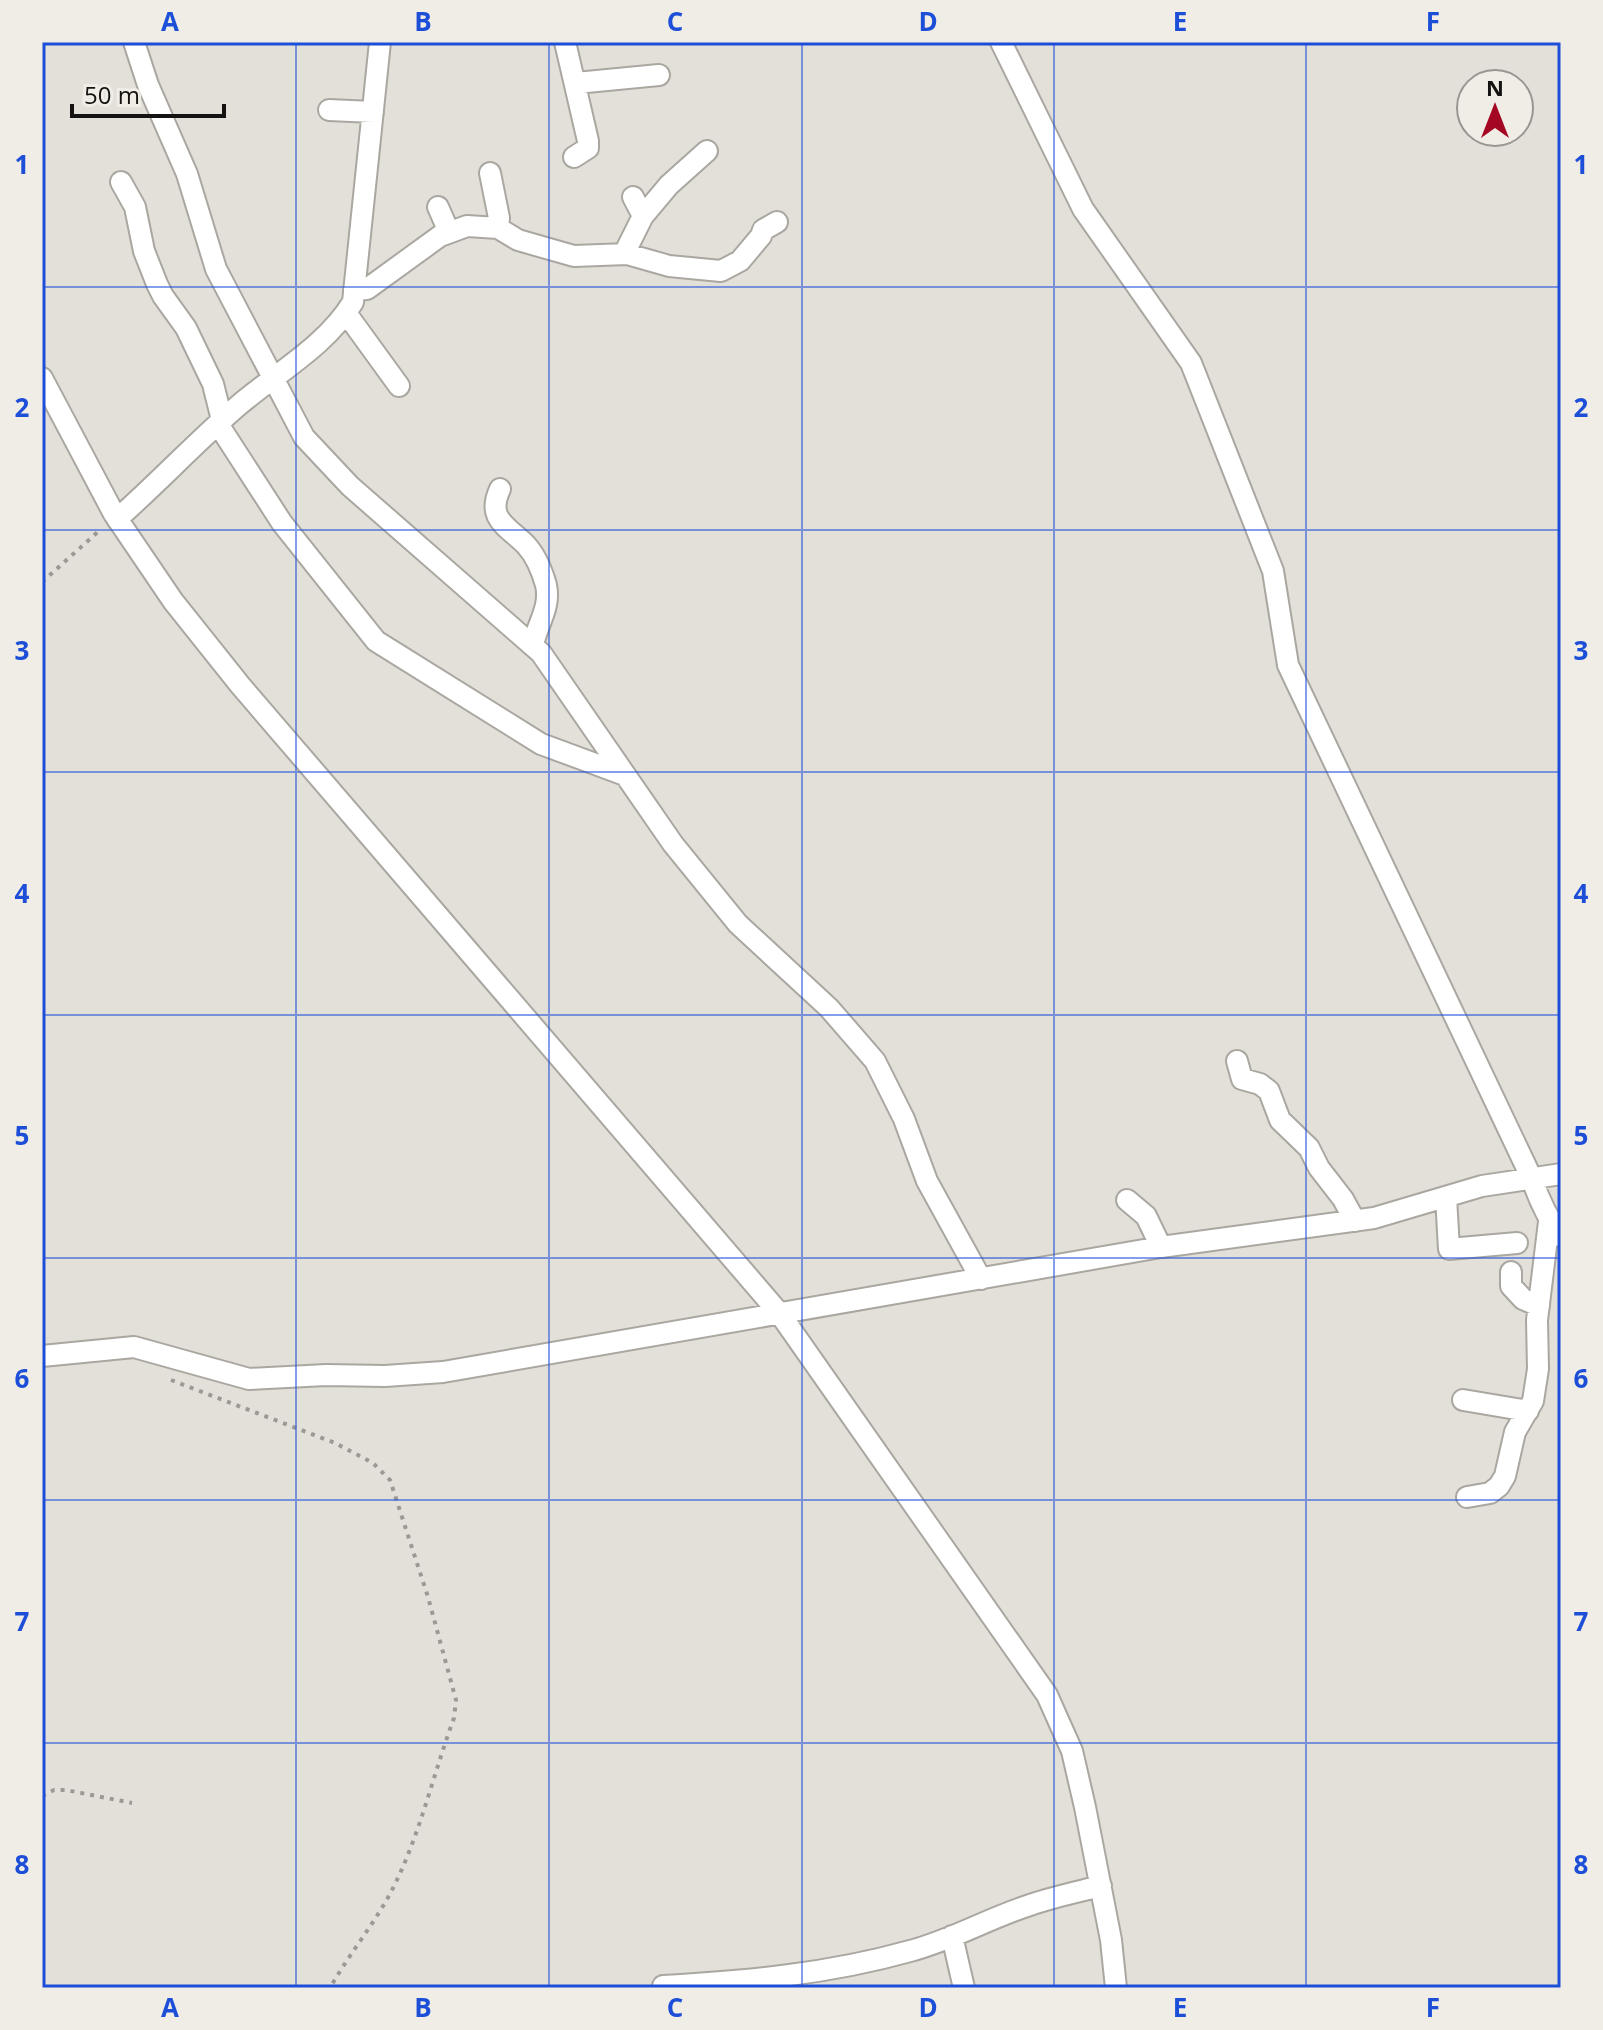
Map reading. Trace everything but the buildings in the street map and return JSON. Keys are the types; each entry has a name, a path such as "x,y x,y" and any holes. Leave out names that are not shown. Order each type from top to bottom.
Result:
{"street":[{"path":"134,42 148,85 187,174 216,269 304,437 350,486 533,645 582,709 673,844 738,924 829,1008 875,1061 904,1119 927,1181 981,1279"},
{"path":"117,519 220,422 339,324 353,302 380,42"},
{"path":"565,42 588,141 588,148 574,157"},
{"path":"1001,42 1083,209 1191,363 1273,571 1288,665 1555,1229 1539,1306 1536,1390 1515,1432 1505,1476 1499,1486 1490,1493 1467,1497"},
{"path":"576,83 659,75"},
{"path":"329,110 373,112"},
{"path":"624,254 643,216 669,185 707,151"},
{"path":"490,173 499,218 498,228"},
{"path":"121,182 135,207 144,251 157,284 186,328 213,384 220,422 282,523 376,641 541,744 625,775"},
{"path":"633,197 643,216"},
{"path":"438,207 449,232"},
{"path":"354,290 367,289 440,236 459,228 479,225 498,228 518,240 562,254 587,258 624,254 669,266 721,271 740,261 763,230 777,222"},
{"path":"346,313 399,386"},
{"path":"42,378 117,519 173,601 240,685 780,1314 1047,1695 1072,1751 1101,1886 1116,1988"},
{"path":"500,489 495,501 499,521 527,547 547,588 547,604 533,645"},
{"path":"1237,1061 1242,1079 1260,1084 1269,1091 1280,1120 1309,1148 1355,1221"},
{"path":"42,1356 134,1347 249,1379 443,1372 1161,1247 1374,1218 1482,1186 1561,1174"},
{"path":"1446,1197 1449,1249 1517,1243"},
{"path":"1127,1200 1146,1216 1161,1247"},
{"path":"1511,1272 1511,1286 1523,1299 1539,1306"},
{"path":"1463,1400 1528,1411"},
{"path":"663,1986 801,1982 912,1951 1029,1905 1101,1886"},
{"path":"952,1936 964,1988"}],"path":[{"path":"42,582 96,533 117,519"},
{"path":"166,1378 335,1443 373,1463 390,1480 428,1597 456,1700 454,1718 414,1842 397,1881 330,1988"},
{"path":"42,1796 54,1790 66,1790 132,1803"}]}
